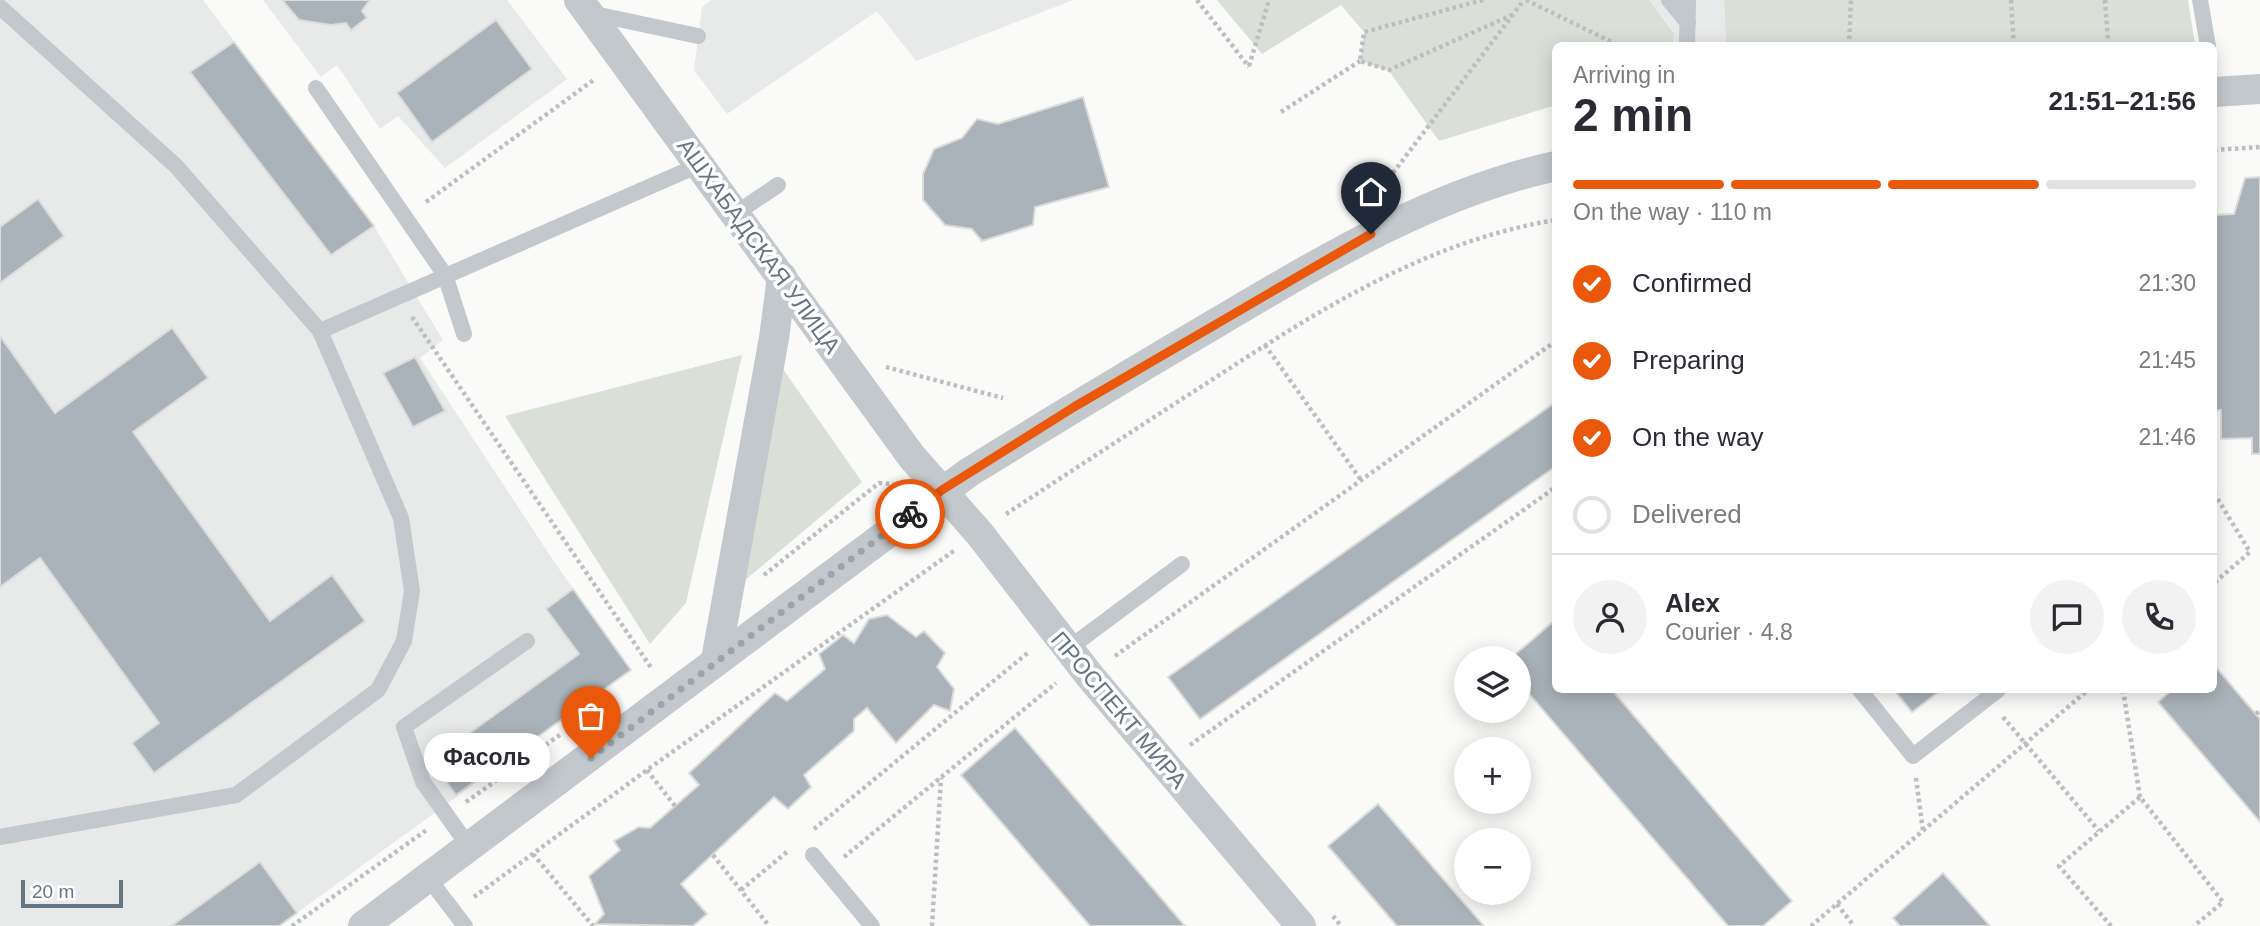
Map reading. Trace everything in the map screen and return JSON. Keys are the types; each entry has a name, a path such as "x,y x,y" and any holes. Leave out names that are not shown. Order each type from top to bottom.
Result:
{"street":[{"name":"АШХАБАДСКАЯ УЛИЦА","path":"590,4 699,165 912,457 942,490"},
{"path":"2217,88 2260,89"},
{"path":"363,926 651,712 942,490 1086,400 1371,234 1443,202 1552,167"},
{"path":"716,660 774,338 782,278"},
{"name":"ПРОСПЕКТ МИРА","path":"942,490 1089,675 1301,926"}],"lane":[{"path":"1669,0 1688,23"},
{"path":"1687,42 1688,0"},
{"path":"2200,0 2207,42"},
{"path":"590,4 698,36"},
{"path":"0,7 176,166 320,331 401,518 412,591 404,641 378,690 236,795 0,836"},
{"path":"316,88 445,275 464,334"},
{"path":"320,331 699,165"},
{"path":"735,214 778,185"},
{"path":"1068,649 1182,564"},
{"path":"470,848 424,782 404,727 527,641"},
{"path":"1862,693 1913,756 1993,694"},
{"path":"813,855 872,926"},
{"path":"429,879 465,926"}],"path":[{"path":"1197,0 1249,67 1269,0"},
{"path":"1281,112 1360,61 1364,32 1483,0"},
{"path":"1393,173 1525,0 1612,42"},
{"path":"1849,42 1851,0"},
{"path":"2011,0 2014,42"},
{"path":"2105,0 2108,40"},
{"path":"1360,61 1389,71 1512,15"},
{"path":"405,217 594,79"},
{"path":"2217,150 2260,147"},
{"path":"1006,513 1313,314 1446,248 1512,227 1552,221"},
{"path":"398,296 652,669"},
{"path":"1089,675 1552,344"},
{"path":"1265,345 1361,480"},
{"path":"884,367 1003,398"},
{"path":"726,606 879,483"},
{"path":"1163,764 1552,490"},
{"path":"2217,498 2250,552 2217,580"},
{"path":"455,912 647,770 945,558"},
{"path":"805,837 1030,651"},
{"path":"642,676 663,660"},
{"path":"852,867 844,857 1057,682"},
{"path":"1811,926 2084,693"},
{"path":"2123,693 2140,797 2223,902 2194,926"},
{"path":"1993,694 2025,744 2099,831"},
{"path":"292,926 566,731"},
{"path":"1913,756 1923,831"},
{"path":"647,770 675,806"},
{"path":"932,926 941,777"},
{"path":"2111,926 2059,866 2140,797"},
{"path":"741,890 794,846"},
{"path":"533,854 593,926"},
{"path":"713,855 769,926"},
{"path":"1836,904 1854,926"}],"shaded area":[{"path":"0,0 203,0 374,226 443,340 420,358 555,563 631,670 279,926 0,926"},
{"path":"263,0 507,0 567,79 445,168 398,116 380,129 337,65 321,77"},
{"path":"712,0 1073,0 916,61 877,11 727,114 694,70 702,7"},
{"path":"1217,0 1649,0 1674,33 1673,42 1552,42 1552,106 1439,141 1389,71 1360,61 1364,32 1341,5 1262,54"},
{"path":"1649,0 1724,0 1726,42 1673,42 1674,32"},
{"path":"1724,0 2188,0 2195,42 1726,42"},
{"path":"742,355 686,603 650,644 505,416"},
{"path":"778,362 862,482 737,587"}],"building":[{"path":"282,0 370,0 362,11 367,18 351,30 346,23 331,25 299,20"},
{"path":"496,20 532,69 432,142 397,93"},
{"path":"234,42 374,226 331,255 190,72"},
{"path":"1083,97 1109,187 1035,207 1033,225 982,241 972,229 945,225 923,200 923,174 934,149 962,138 977,119 998,124"},
{"path":"2260,177 2260,454 2252,454 2252,438 2221,439 2221,410 2217,411 2217,215 2234,214 2245,178"},
{"path":"38,199 64,236 0,283 0,227"},
{"path":"172,328 208,378 133,432 270,621 332,575 365,621 154,773 132,743 159,723 40,558 0,587 0,336 55,413"},
{"path":"415,357 445,411 413,427 383,373"},
{"path":"1552,405 1552,469 1200,719 1168,677"},
{"path":"573,589 631,670 456,795 431,761 579,654 546,609"},
{"path":"887,615 916,637 924,631 945,653 937,667 954,689 950,711 934,705 896,743 867,708 854,719 854,731 804,775 811,787 788,809 774,797 681,884 707,914 693,926 595,924 604,914 589,876 620,850 614,841 639,827 650,828 699,785 689,773 775,693 787,701 825,669 819,654 843,635 854,643 869,619"},
{"path":"1552,623 1552,693 1615,693 1792,901 1763,926 1728,926 1531,696 1531,646 1525,646"},
{"path":"2217,669 2260,719 2260,822 2158,702 2168,693 2217,693"},
{"path":"1896,693 1937,693 1912,712"},
{"path":"1015,728 1185,926 1090,926 961,775"},
{"path":"1378,804 1454,891 1454,905 1466,905 1484,926 1397,926 1328,846"},
{"path":"260,862 297,913 279,926 171,926"},
{"path":"1943,873 1990,926 1900,926 1893,918"}],"way so far":[{"path":"591,758 910,514"}],"place":[{"name":"Фасоль","path":"591,758"}],"route":[{"path":"910,514 942,490 1074,407 1371,234"}]}
